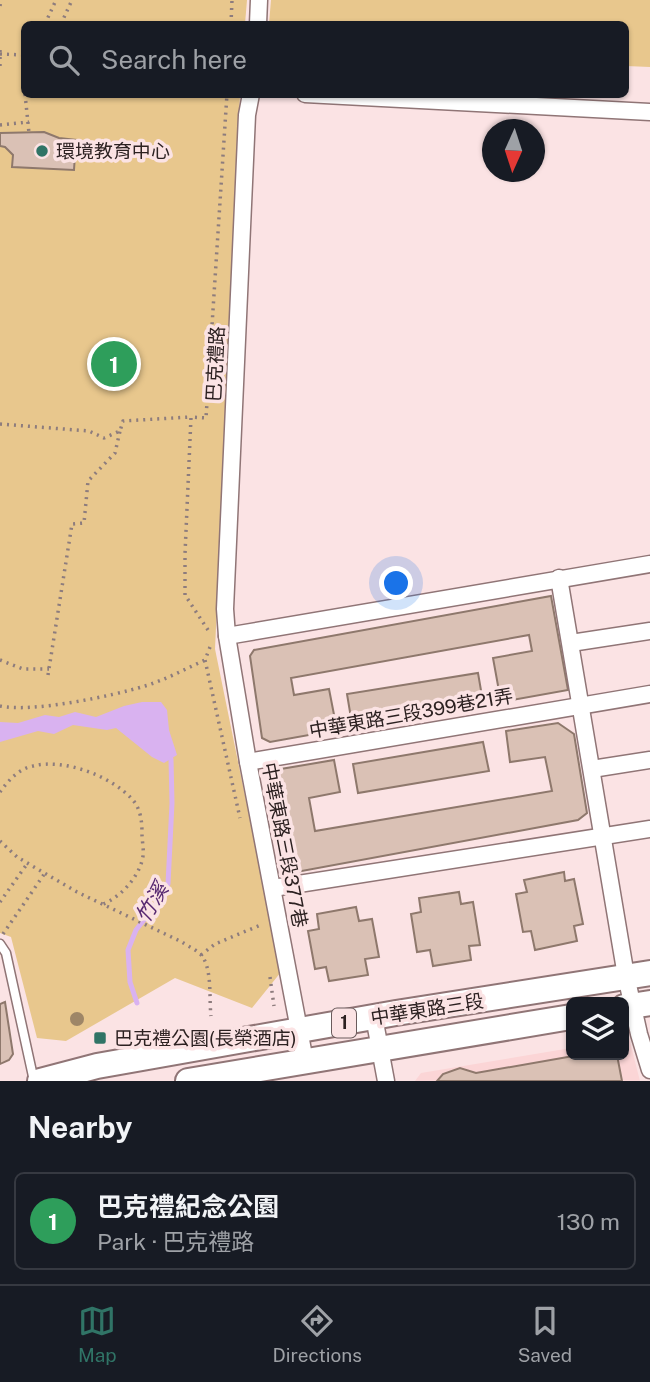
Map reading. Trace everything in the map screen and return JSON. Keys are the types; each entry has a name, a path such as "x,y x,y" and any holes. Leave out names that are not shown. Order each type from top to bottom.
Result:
{"main road":[{"name":"中華東路三段","path":"40,1081 97,1066 638,974"},
{"name":"中華東路三段","path":"188,1081 566,1018"}],"street":[{"path":"258,21 259,0"},
{"name":"巴克禮路","path":"227,636 226,568 247,115 250,98"},
{"path":"382,98 650,112"},
{"path":"227,636 650,564"},
{"path":"559,578 603,835 638,974 639,1007 650,1070"},
{"path":"571,643 650,631"},
{"name":"中華東路三段377巷","path":"227,636 305,1061"},
{"name":"中華東路三段399巷21弄","path":"248,762 650,694"},
{"path":"592,769 650,760"},
{"path":"273,888 650,829"},
{"path":"638,974 650,959"},
{"path":"374,1017 386,1081"}],"lane":[{"path":"0,941 6,953 34,1081"}],"path":[{"path":"0,6 1,0"},
{"path":"46,21 56,0"},
{"path":"62,21 72,0"},
{"path":"231,21 232,0"},
{"path":"0,66 0,53 21,55"},
{"path":"26,98 29,133"},
{"path":"0,660 23,669 48,672 72,524 84,523 88,481 115,453 123,421 206,418 228,98"},
{"path":"0,125 29,122"},
{"path":"191,417 185,595 208,630"},
{"path":"0,424 89,431 104,438 120,431"},
{"path":"210,647 205,660 240,818"},
{"path":"0,706 48,705 101,696 145,686 205,660"},
{"path":"0,792 10,778 33,766 70,765 102,777 131,798 142,821 143,856 138,872 131,882 105,905"},
{"path":"0,841 18,857 77,892 182,942 201,955 207,971 211,1016"},
{"path":"0,901 28,863"},
{"path":"0,941 45,873"},
{"path":"201,955 215,944 264,924"},
{"path":"269,965 274,1006"}],"shaded area":[{"path":"0,0 247,0 245,21 21,21 21,98 240,98 215,649 281,972 252,1008 175,978 66,1041 37,1038 11,937 0,933"},
{"path":"271,0 650,0 650,67 629,66 629,21 269,21"},
{"path":"142,702 161,702 167,710 169,730 177,755 164,763 152,757 116,728 107,730 73,725 54,734 38,731 0,742 0,722 18,723 45,715 59,717 75,712 96,717"},
{"path":"629,1038 640,1081 415,1081 421,1073 566,1049 566,1060 629,1060"}],"building":[{"name":"環境教育中心","path":"44,132 59,138 76,140 74,170 12,167 13,155 0,146 0,133"},
{"path":"551,596 568,690 501,702 493,658 532,651 529,635 291,678 294,695 329,689 337,730 270,742 262,738 250,656 254,650"},
{"path":"478,673 483,702 352,724 347,694"},
{"path":"558,723 574,734 587,813 578,820 291,873 283,869 269,780 275,770 334,760 340,792 309,798 315,831 552,791 545,757 510,762 506,731"},
{"path":"483,742 489,771 358,793 353,764"},
{"path":"564,872 565,881 574,879 583,924 574,926 577,941 535,950 531,931 523,932 516,894 527,892 524,880"},
{"path":"459,892 461,904 473,902 480,945 469,946 471,960 433,966 430,950 417,952 411,914 421,912 419,898"},
{"path":"356,907 359,921 372,919 379,957 365,959 368,975 329,981 326,967 315,969 308,931 319,929 317,914"},
{"path":"5,1002 13,1054 9,1060 0,1064 0,1004"},
{"path":"566,1057 566,1060 618,1060 622,1081 437,1081 443,1074 460,1068 476,1073"}],"waterway":[{"name":"竹溪","path":"137,1003 130,982 128,950 136,930 162,897 168,884 171,759"}],"place":[{"name":"環境教育中心","path":"42,151"},
{"name":"巴克禮紀念公園","path":"114,364"},
{"name":"巴克禮公園(長榮酒店)","path":"100,1038"}]}
